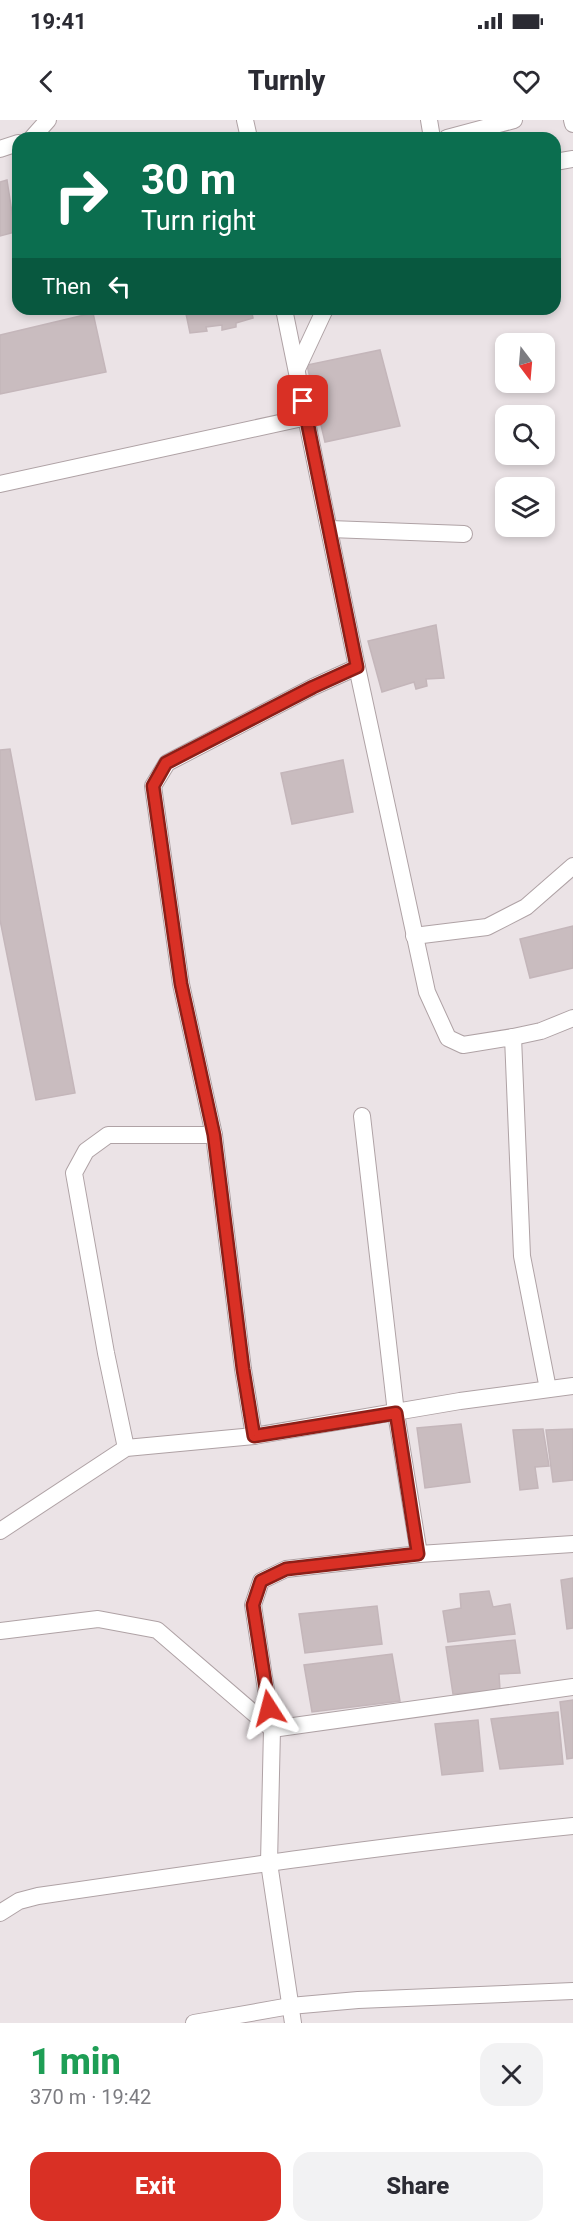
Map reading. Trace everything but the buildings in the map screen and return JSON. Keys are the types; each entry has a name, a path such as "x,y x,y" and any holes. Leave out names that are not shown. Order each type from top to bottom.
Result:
{"street":[{"path":"37,132 48,120"},
{"path":"469,132 514,120"},
{"path":"285,315 357,667 427,992 448,1038 463,1045 541,1031 573,1018"},
{"path":"297,369 322,315"},
{"path":"0,484 307,417"},
{"path":"330,529 464,534"},
{"path":"254,1436 243,1369 214,1135 181,984 153,786 166,763 313,687 357,667"},
{"path":"414,936 487,927 526,907 573,866"},
{"path":"513,1037 522,1256 548,1389"},
{"path":"362,1116 396,1413 418,1554"},
{"path":"126,1448 106,1353 74,1173 86,1151 108,1135 214,1135"},
{"path":"0,1531 126,1448 254,1436 573,1386"},
{"path":"293,2023 269,1863 272,1728 253,1605 261,1581 286,1569 418,1554 573,1544"},
{"path":"0,1631 98,1618 157,1630 272,1728 573,1687"},
{"path":"0,1913 19,1901 38,1896 475,1836 573,1826"},
{"path":"195,2023 290,2006 357,2000 573,1992"}],"route":[{"path":"269,1708 253,1605 261,1581 286,1569 418,1554 396,1413 254,1436 243,1369 214,1135 181,984 153,786 166,763 313,687 357,667 303,401"}]}
